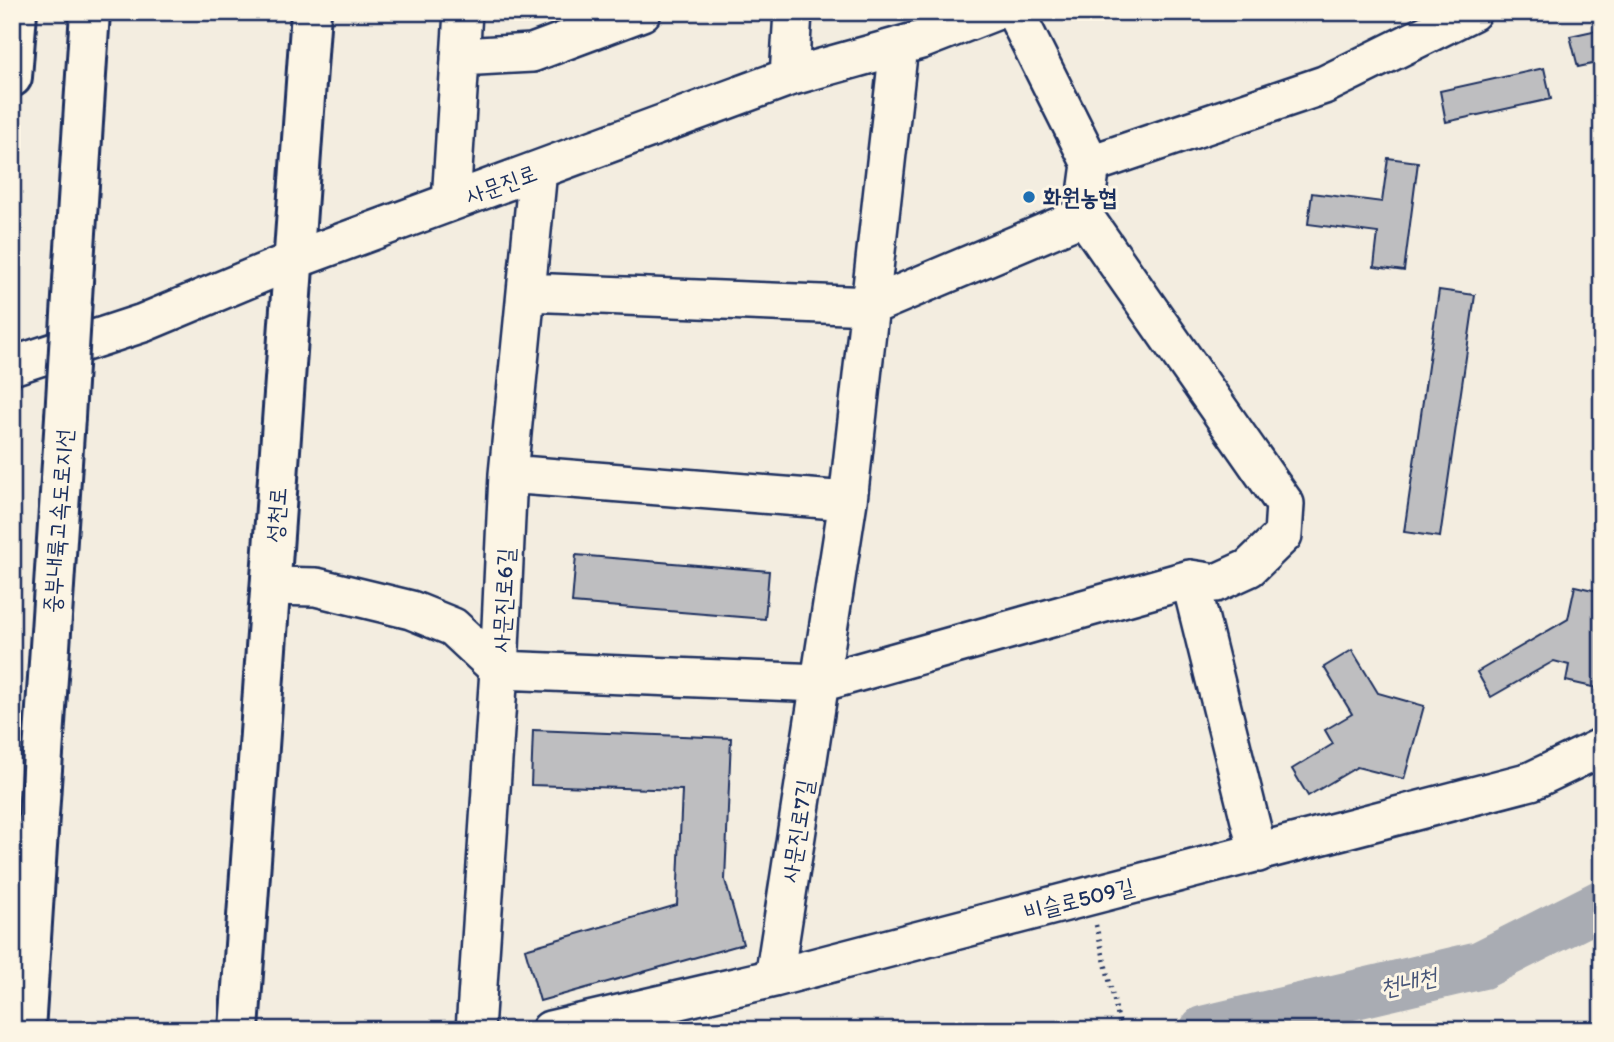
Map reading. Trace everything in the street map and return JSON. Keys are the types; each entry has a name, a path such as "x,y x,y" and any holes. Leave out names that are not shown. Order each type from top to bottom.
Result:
{"main road":[{"path":"12,77 16,12"},
{"name":"중부내륙고속도로지선","path":"25,1030 90,12"},
{"name":"성천로","path":"239,1024 311,12"}],"street":[{"path":"451,202 463,12"},
{"path":"460,57 533,53 642,12"},
{"path":"789,77 793,12"},
{"name":"사문진로","path":"12,366 143,323 294,260 789,77 899,46 959,19 993,12"},
{"path":"271,586 316,587 411,610 453,626 499,670 820,683 1190,579 1216,583 1249,568 1283,535 1285,504 1084,216 1091,164 1015,12"},
{"path":"1091,164 1324,85 1472,12"},
{"name":"사문진로7길","path":"774,978 848,501 899,46"},
{"name":"사문진로6길","path":"475,1030 499,670 508,474 538,170"},
{"path":"527,292 871,306 1084,216"},
{"path":"508,474 848,501"},
{"path":"1190,579 1258,853"},
{"name":"비슬로509길","path":"550,1030 774,978 1531,781 1602,747"}],"path":[{"path":"1096,923 1121,1030"}],"building":[{"path":"1602,29 1602,62 1578,67 1570,36"},
{"path":"1544,68 1551,99 1446,122 1440,91"},
{"path":"1388,158 1418,162 1404,271 1374,267 1378,233 1308,224 1312,193 1382,202"},
{"path":"1439,290 1475,295 1440,537 1404,532"},
{"path":"576,555 769,571 765,619 572,603"},
{"path":"1575,586 1602,592 1602,669 1597,688 1566,681 1569,665 1554,661 1491,697 1477,672 1568,619"},
{"path":"1352,650 1378,693 1424,706 1404,779 1357,767 1308,796 1292,769 1333,744 1325,730 1352,714 1324,667"},
{"path":"533,730 731,738 725,880 743,944 540,1001 525,949 677,905 682,790 531,785"}],"waterway":[{"name":"천내천","path":"1204,1030 1481,965 1602,904"}],"place":[{"name":"화원농협","path":"1029,197"}]}
